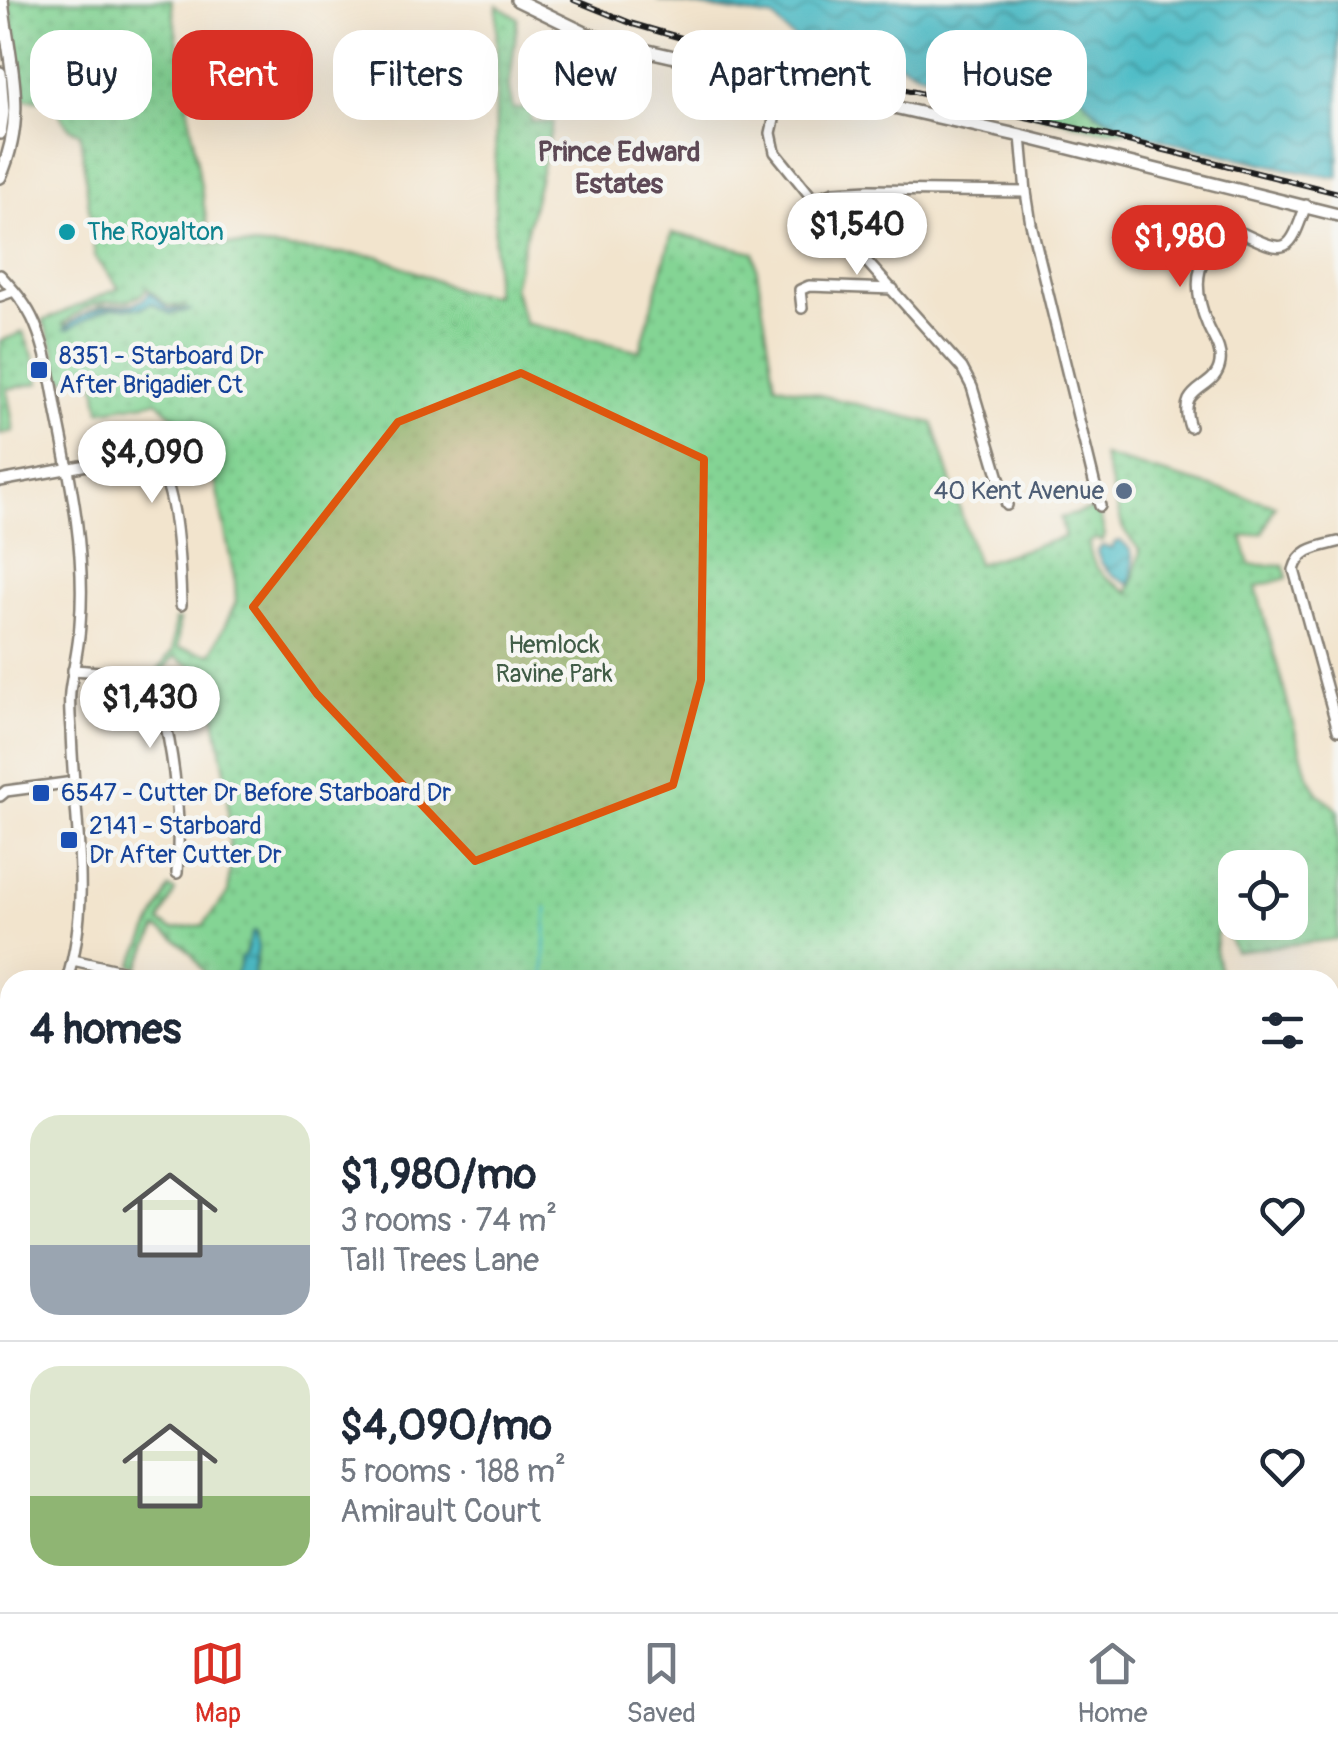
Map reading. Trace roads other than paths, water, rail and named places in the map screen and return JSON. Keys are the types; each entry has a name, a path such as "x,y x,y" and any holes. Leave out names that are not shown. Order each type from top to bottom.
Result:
{"main road":[{"path":"0,177 15,127 16,98 2,0"},
{"path":"517,0 586,34 672,56"},
{"path":"0,74 0,134"},
{"path":"906,110 1338,215"}],"street":[{"path":"774,120 772,144 778,155 962,368 972,387 1007,504"},
{"path":"1021,136 1026,192 1052,316 1100,506"},
{"path":"814,199 834,192 869,190 1026,192"},
{"path":"1190,427 1186,412 1192,394 1210,381 1220,364 1218,348 1199,301 1203,259 1220,239 1242,233 1269,246 1284,246 1294,238 1306,205"},
{"path":"0,275 25,304 36,326 68,469 81,554 80,624 70,696 82,868 70,970"},
{"path":"802,308 800,290 809,286 893,290"},
{"path":"0,296 14,290"},
{"path":"0,481 120,460 140,459 156,465 168,485 179,543 182,604"},
{"path":"1338,542 1306,551 1298,558 1294,570 1338,730"},
{"path":"73,670 142,680 150,684 160,700 174,782 177,873"},
{"path":"2,790 74,782"},
{"path":"73,960 117,970"}],"water":[{"path":"657,0 1338,0 1338,178 1173,143 1097,114 1087,102 1087,30 926,30 926,74 906,67 906,30 785,30 774,18"},
{"path":"149,292 169,310 192,310 170,314 152,303 141,308 113,308 65,329 101,307 138,302"},
{"path":"1121,541 1132,555 1130,585 1105,568 1097,551 1102,546 1112,549 1115,542"},
{"path":"255,931 258,948 254,970 238,970 240,958 245,955"}],"waterway":[{"path":"544,970 547,908"}],"railway":[{"path":"574,0 633,24 709,46 1084,130 1338,193"}],"place":[{"name":"The Royalton","path":"67,232"},
{"name":"8351 - Starboard Dr After Brigadier Ct","path":"39,370"},
{"name":"40 Kent Avenue","path":"1124,491"},
{"name":"6547 - Cutter Dr Before Starboard Dr","path":"41,793"},
{"name":"2141 - Starboard Dr After Cutter Dr","path":"69,840"}],"district":[{"name":"Prince Edward Estates","path":"619,168"}],"park label":[{"name":"Hemlock Ravine Park","path":"554,660"}]}
